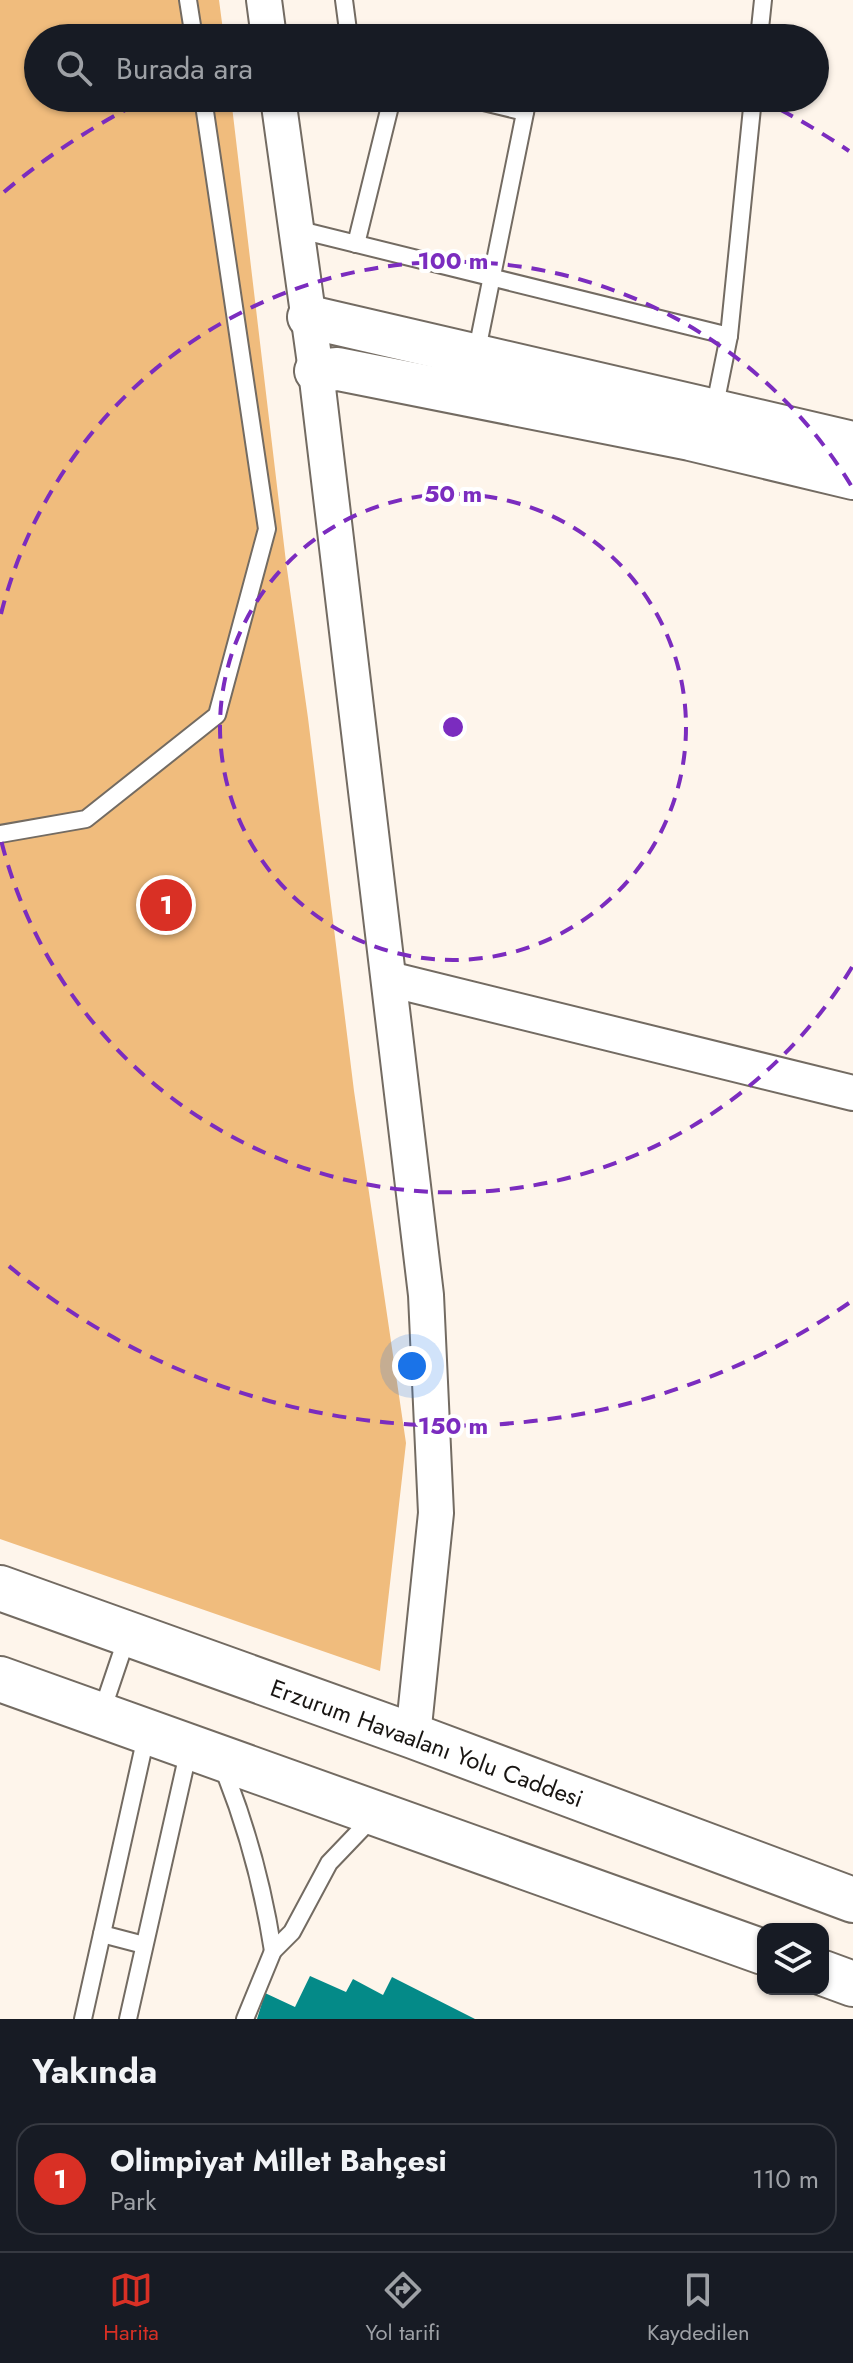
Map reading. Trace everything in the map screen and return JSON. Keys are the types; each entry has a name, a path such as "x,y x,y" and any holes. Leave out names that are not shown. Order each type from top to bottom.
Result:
{"main road":[{"name":"Erzurum Havaalanı Yolu Caddesi","path":"0,1588 413,1736 853,1900"},
{"path":"0,1679 757,1950"},
{"path":"829,1975 853,1984"}],"street":[{"path":"264,0 267,24"},
{"path":"280,112 316,371 426,1295 436,1513 413,1736"},
{"path":"309,317 853,443"},
{"path":"316,371 338,369 629,426 853,478"},
{"path":"389,979 853,1093"}],"lane":[{"path":"188,0 192,24"},
{"path":"344,0 347,24"},
{"path":"760,24 763,0"},
{"path":"0,834 86,819 217,715 267,529 205,112"},
{"path":"356,244 389,112"},
{"path":"476,357 526,112"},
{"path":"714,412 729,336 752,112"},
{"path":"296,229 729,336"},
{"path":"100,1715 127,1636"},
{"path":"83,2019 147,1732"},
{"path":"128,2019 144,1945 205,1752"},
{"path":"205,1752 242,1813 255,1858 273,1951"},
{"path":"245,2019 273,1951 292,1932 329,1863 375,1814"},
{"path":"102,1934 144,1945"}],"shaded area":[{"path":"0,0 219,0 222,24 24,24 24,112 233,112 286,562 354,1091 406,1443 380,1671 0,1539"}],"building":[{"path":"310,1976 346,1992 353,1979 383,1995 392,1977 475,2019 257,2019 265,1993 295,2007"}],"place":[{"name":"Olimpiyat Millet Bahçesi","path":"166,905"}]}
